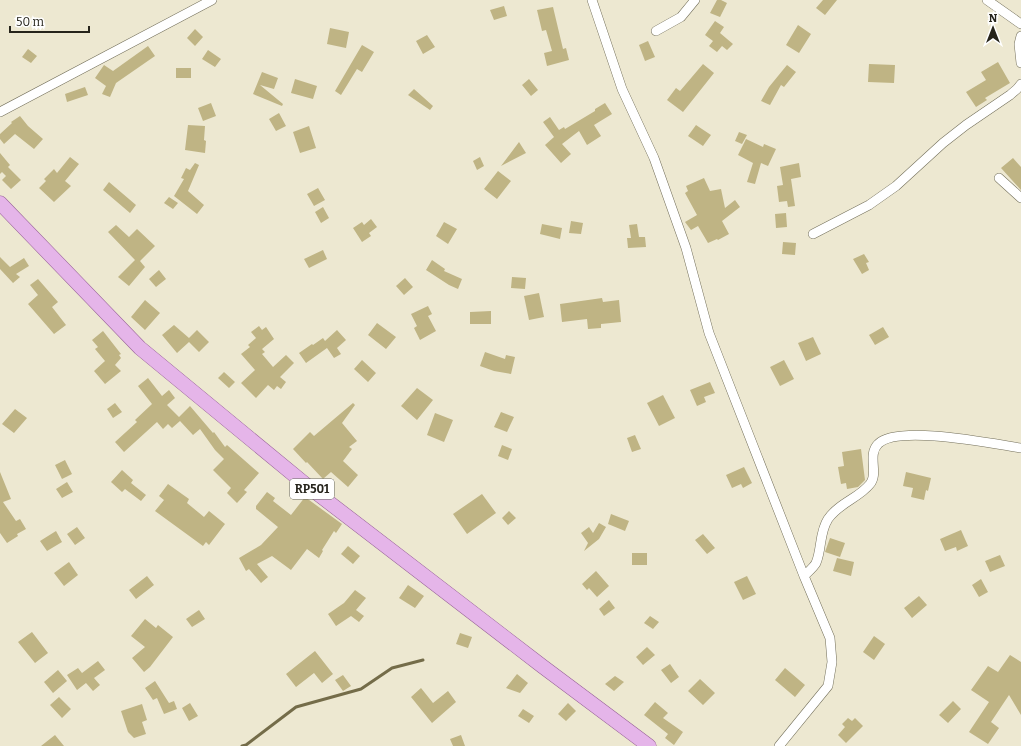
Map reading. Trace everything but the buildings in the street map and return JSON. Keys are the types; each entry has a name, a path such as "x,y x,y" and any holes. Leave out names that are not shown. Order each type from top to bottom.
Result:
{"main road":[{"name":"RP501","path":"2,209 140,348 305,484 649,746"}],"street":[{"path":"0,112 212,0"},
{"path":"592,0 622,89 654,158 682,234 709,333 804,576 830,638 832,662 828,686 779,746"},
{"path":"656,31 681,17 695,0"},
{"path":"987,0 1021,24"},
{"path":"1021,36 1019,44 1021,63"},
{"path":"813,234 869,205 896,186 943,143 972,120 1010,95 1021,84"},
{"path":"999,178 1021,198"},
{"path":"804,576 816,563 820,539 828,518 841,505 860,493 872,482 873,455 878,443 899,435 926,434 1021,448"}],"waterway":[{"path":"242,746 246,745 296,707 361,689 392,668 423,660"}]}
